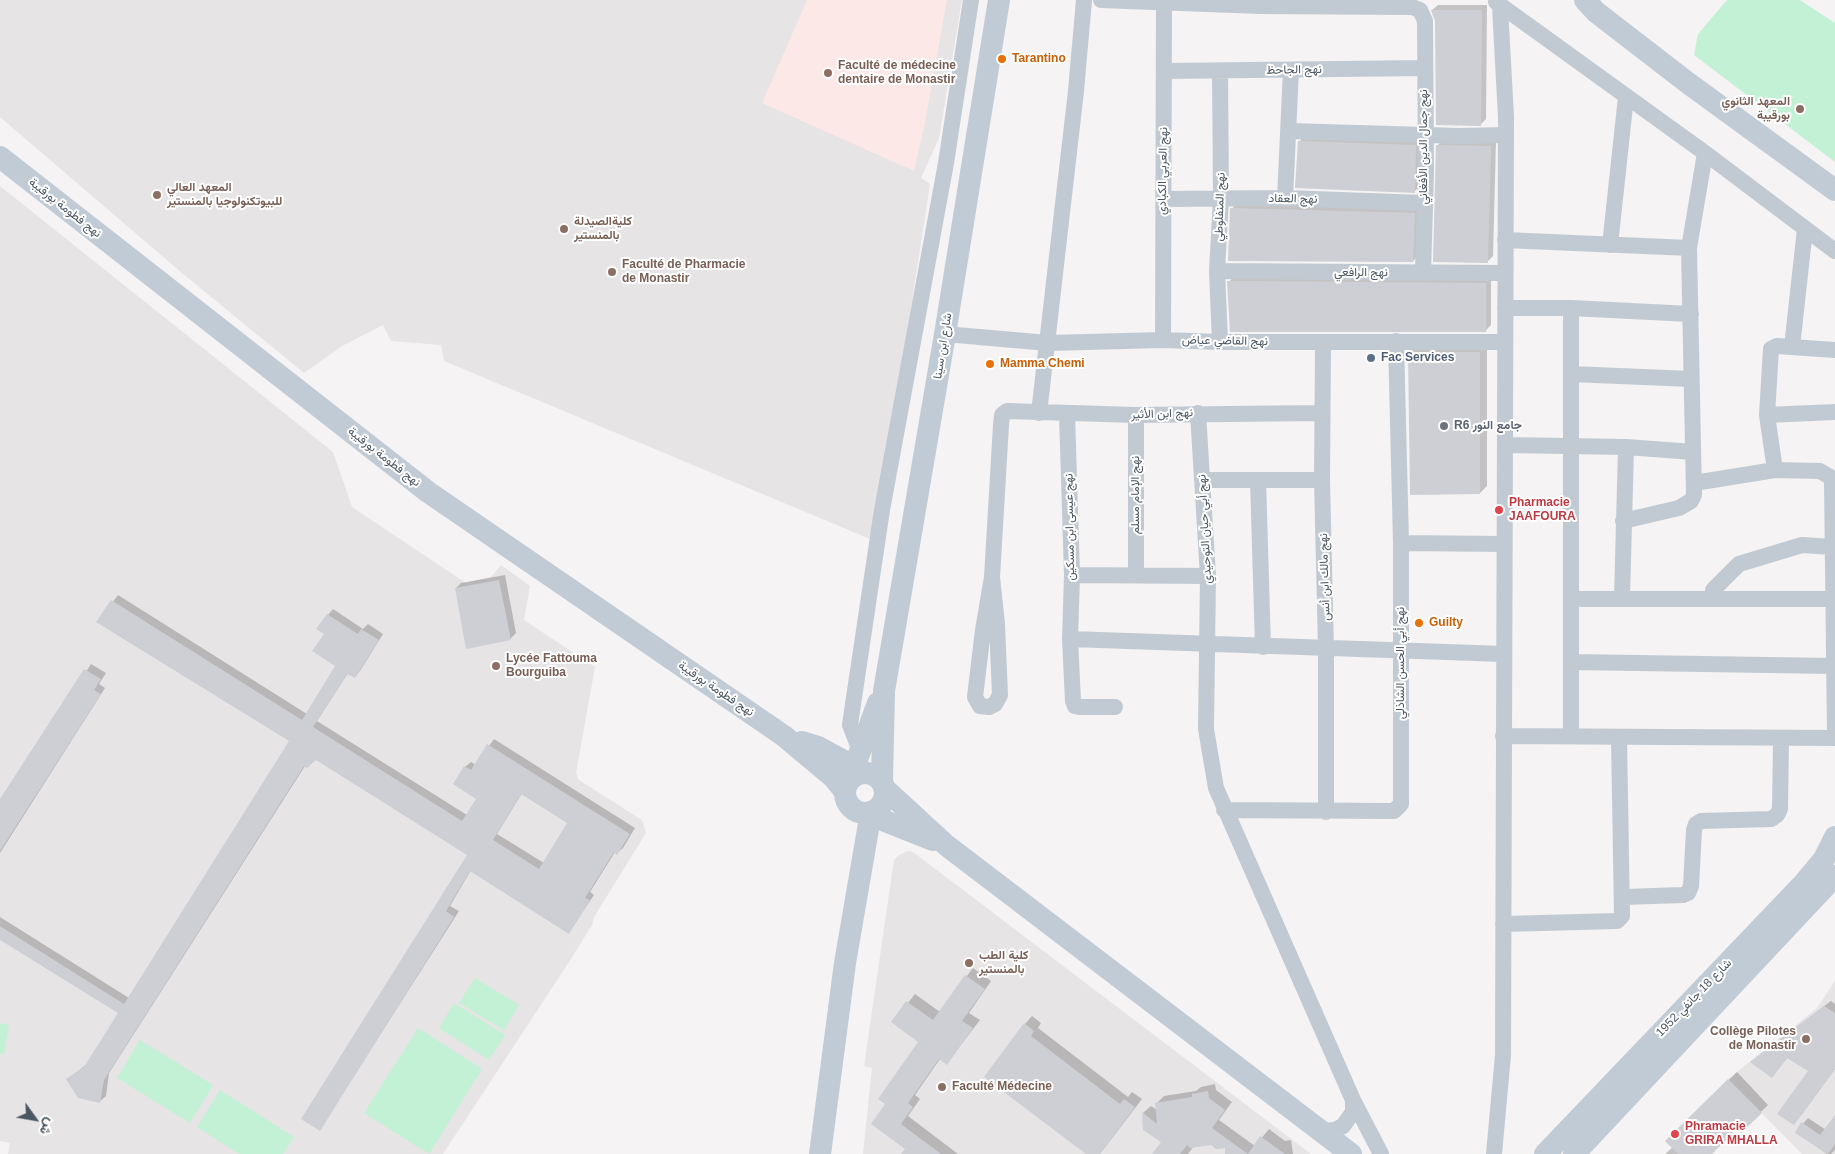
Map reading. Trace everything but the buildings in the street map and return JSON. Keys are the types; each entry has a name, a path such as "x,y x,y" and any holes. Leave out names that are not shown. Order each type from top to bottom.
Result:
{"main road":[{"name":"شارع ابن سينا","path":"884,691 946,334 999,0"},
{"path":"1573,0 1590,6 1688,83 1835,190"},
{"name":"نهج فطومة بورقيبة","path":"0,157 428,492 784,736 833,777 863,786 885,822 946,846 1352,1151"},
{"path":"863,786 884,691"},
{"path":"820,1154 860,869 856,825 884,691"},
{"name":"شارع 18 جانفي 1952","path":"1545,1154 1804,883 1824,859 1835,837"},
{"name":"شارع 18 جانفي 1952","path":"1574,1154 1835,876"}],"street":[{"path":"863,786 850,725 882,510 946,163 971,0"},
{"path":"1039,413 1084,0"},
{"path":"1101,0 1164,3 1260,3"},
{"path":"1500,2 1835,251"},
{"path":"1494,1154 1503,1054 1506,135 1500,2"},
{"name":"نهج العربي الكبادي","path":"1163,340 1164,3"},
{"name":"نهج جمال الدين الأفغاني","path":"1260,3 1412,7 1420,10 1424,21 1426,172 1423,273"},
{"name":"نهج الجاحظ","path":"1164,72 1424,68"},
{"path":"1285,198 1291,70"},
{"name":"نهج المنفلوطي","path":"1220,71 1221,198 1217,271 1220,342"},
{"path":"1610,245 1626,97"},
{"path":"1289,131 1506,135"},
{"path":"1623,521 1686,505 1694,495 1689,248 1705,153"},
{"name":"نهج العقاد","path":"1163,199 1285,198 1424,203"},
{"path":"1792,347 1805,229"},
{"path":"1505,240 1689,248"},
{"name":"نهج الرافعي","path":"1217,271 1505,273"},
{"path":"1505,308 1572,308 1690,314"},
{"path":"1571,736 1572,308"},
{"name":"نهج القاضي عياض","path":"946,334 1048,343 1163,340 1220,342 1505,342"},
{"name":"نهج مالك ابن أنس","path":"1323,342 1322,480 1326,649 1326,812"},
{"name":"نهج أبي الحسن الشاذلي","path":"1224,810 1394,812 1401,804 1401,542 1396,342"},
{"path":"1775,470 1767,415 1771,349 1777,346 1835,350"},
{"path":"1572,374 1691,379"},
{"name":"نهج ابن الأثير","path":"992,577 1002,415 1007,411 1136,415 1322,413"},
{"path":"1767,415 1835,412"},
{"name":"نهج أبي حيان التوحيدي","path":"1198,413 1208,576 1206,707 1208,743 1216,788 1224,810 1353,1100 1381,1154"},
{"name":"نهج عيسى ابن مسكين","path":"1067,414 1072,575 1070,639 1073,701 1076,706 1115,707"},
{"name":"نهج الإمام مسلم","path":"1136,415 1136,574"},
{"path":"1505,446 1626,447 1693,452"},
{"path":"1622,599 1626,447"},
{"path":"1503,736 1835,738 1832,482 1830,477 1820,471 1775,470 1694,483"},
{"path":"1202,480 1322,480"},
{"path":"1258,480 1263,647"},
{"path":"1401,542 1504,544"},
{"path":"1713,599 1713,590 1739,564 1802,545 1833,547"},
{"path":"1072,575 1208,576"},
{"path":"992,577 997,624 1000,695 995,704 989,707 980,706 975,697 992,577"},
{"path":"1571,599 1833,599"},
{"path":"1070,639 1504,654"},
{"path":"1571,662 1834,666"},
{"path":"1503,924 1617,921 1622,916 1619,737"},
{"path":"1623,897 1683,895 1688,893 1691,886 1694,830 1696,824 1701,822 1771,820 1777,815 1780,809 1781,738"},
{"path":"1324,1131 1335,1130 1343,1126 1353,1112 1353,1100"}],"shaded area":[{"name":"كليةالصيدلة بالمنستير","path":"0,0 962,0 939,138 921,178 930,184 875,541 444,361 441,345 391,341 383,325 342,346 304,373 182,273 0,117"},
{"name":"Faculté de médecine dentaire de Monastir","path":"807,0 947,0 925,123 914,171 762,103"},
{"path":"0,186 333,452 352,507 466,583 491,577 501,565 530,586 524,620 595,667 576,773 579,780 642,820 646,833 594,917 592,925 569,962 443,1154 8,1154 10,1143 0,1141"},
{"name":"كلية الطب بالمنستير","path":"908,851 913,852 1311,1154 863,1154 872,1068 864,1066 894,860 899,855"},
{"name":"Collège Pilotes de Monastir","path":"1835,981 1835,1154 1802,1154 1728,1079 1817,1008"}],"green space":[{"name":"المعهد الثانوي بورقيبة","path":"1727,0 1800,0 1835,23 1835,162 1694,55 1698,34"},
{"path":"475,978 519,1005 504,1030 459,1003"},
{"path":"454,1003 505,1035 489,1060 439,1028"},
{"path":"0,1023 9,1025 4,1054 0,1054"},
{"path":"418,1028 482,1069 429,1154 364,1113"},
{"path":"140,1040 213,1085 190,1123 117,1078"},
{"path":"220,1090 294,1137 283,1154 239,1154 197,1127"}],"place":[{"name":"Tarantino","path":"1002,59"},
{"name":"Faculté de médecine dentaire de Monastir","path":"828,73"},
{"name":"المعهد الثانوي بورقيبة","path":"1800,109"},
{"name":"المعهد العالي للبيوتكنولوجيا بالمنستير","path":"157,195"},
{"name":"كليةالصيدلة بالمنستير","path":"564,229"},
{"name":"Faculté de Pharmacie de Monastir","path":"612,272"},
{"name":"Fac Services","path":"1371,358"},
{"name":"Mamma Chemi","path":"990,364"},
{"name":"R6 جامع النور","path":"1444,426"},
{"name":"Pharmacie JAAFOURA","path":"1499,510"},
{"name":"Guilty","path":"1419,623"},
{"name":"Lycée Fattouma Bourguiba","path":"496,666"},
{"name":"كلية الطب بالمنستير","path":"969,963"},
{"name":"Collège Pilotes de Monastir","path":"1806,1039"},
{"name":"Faculté Médecine","path":"942,1087"},
{"name":"Phramacie GRIRA MHALLA","path":"1675,1134"}]}
